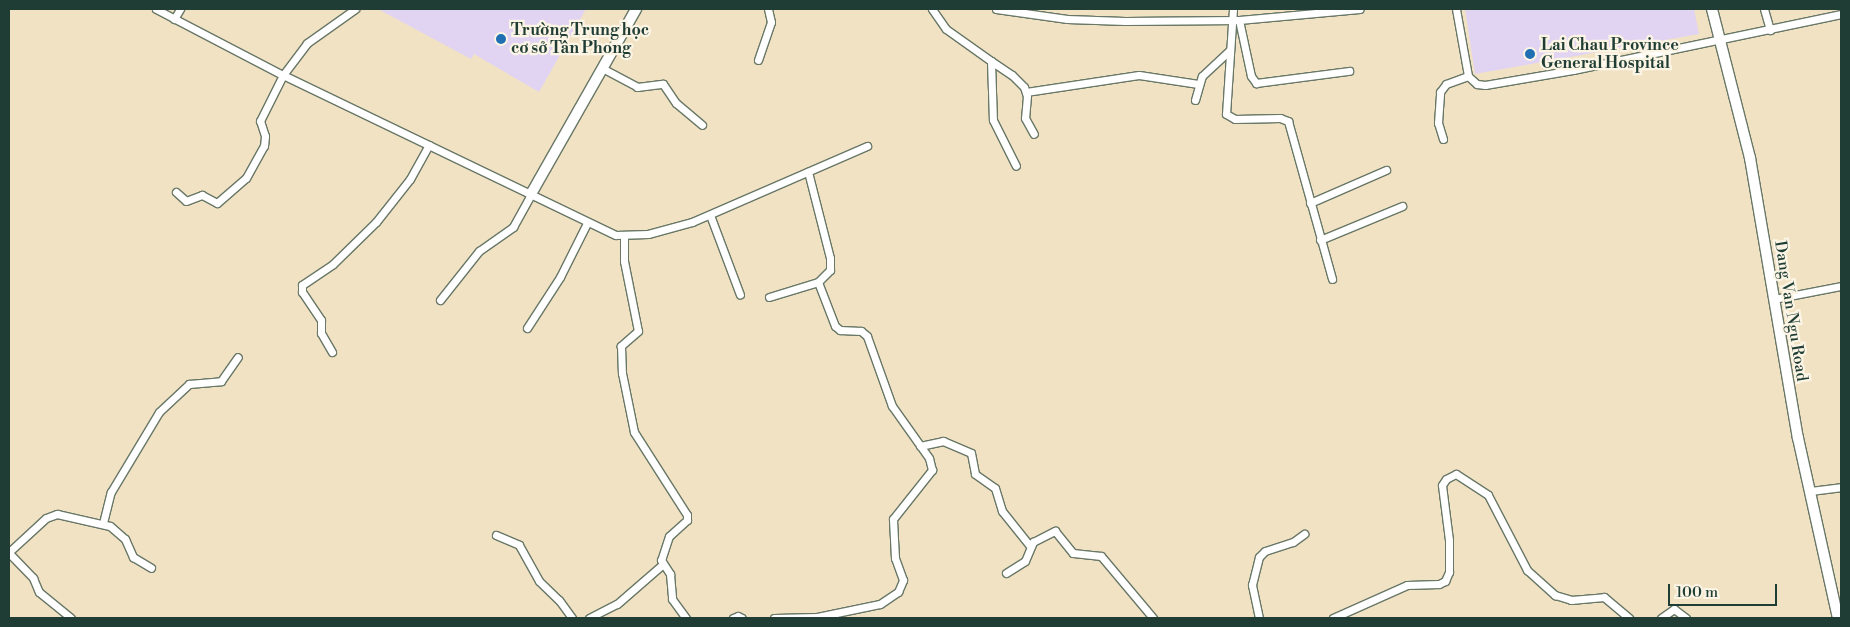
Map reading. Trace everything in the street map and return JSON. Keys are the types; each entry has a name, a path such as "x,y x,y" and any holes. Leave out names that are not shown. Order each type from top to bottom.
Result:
{"main road":[{"path":"531,194 636,9"},
{"name":"Dang Van Ngu Road","path":"1712,9 1750,158 1810,491 1838,618"}],"street":[{"path":"156,9 283,75 531,194 587,223 624,237 667,230 710,214 867,146"},
{"path":"174,19 180,9"},
{"path":"176,192 186,201 202,195 217,202 246,178 264,146 265,136 260,121 283,75 307,43 355,9"},
{"path":"758,60 771,22 768,9"},
{"path":"932,9 946,29 1012,75 1026,92 1024,113 1034,134"},
{"path":"996,9 1095,20 1236,20 1359,9"},
{"path":"1233,9 1251,76 1256,83 1349,71"},
{"path":"1456,9 1470,78"},
{"path":"1764,9 1770,30"},
{"path":"1443,139 1438,123 1440,92 1446,84 1470,78 1494,84 1720,41 1841,14"},
{"path":"1236,20 1230,50 1225,94 1228,117 1286,118 1332,279"},
{"path":"1195,100 1198,84 1207,70 1230,50"},
{"path":"991,61 993,120 1016,166"},
{"path":"602,68 637,87 664,84 676,103 702,125"},
{"path":"1026,92 1138,75 1198,84"},
{"path":"332,352 321,333 321,320 302,292 302,285 333,264 376,222 410,179 429,145"},
{"path":"1310,203 1386,170"},
{"path":"769,297 818,282 830,270 830,258 808,172"},
{"path":"440,300 479,251 512,226 531,194"},
{"path":"1320,240 1402,206"},
{"path":"710,214 740,295"},
{"path":"527,328 560,277 587,223"},
{"path":"589,618 617,604 662,565 670,536 688,518 642,447 630,419 629,396 620,350 638,331 624,261 624,237"},
{"path":"774,618 817,617 880,604 898,592 903,580 895,558 892,523 896,511 931,474 931,462 892,406 867,336 861,331 840,330 835,326 818,282"},
{"path":"1774,299 1841,286"},
{"path":"103,523 111,492 159,412 189,384 222,381 238,357"},
{"path":"920,446 943,441 971,453 975,474 995,488 1002,511 1030,546"},
{"path":"1333,618 1407,585 1439,584 1445,581 1449,572 1449,540 1442,485 1446,479 1456,474 1488,495 1527,570 1555,595 1570,600 1604,597 1629,618"},
{"path":"1810,491 1841,487"},
{"path":"70,618 39,592 33,578 9,553 53,514 103,523 123,537 136,560 151,568"},
{"path":"1006,573 1024,561 1030,546 1054,530 1073,553 1098,554 1153,618"},
{"path":"1259,618 1252,585 1259,557 1265,551 1293,542 1304,534"},
{"path":"496,535 519,545 539,581 559,600 572,618"},
{"path":"662,565 670,574 672,599 686,618"},
{"path":"1660,618 1674,610 1686,618"},
{"path":"733,618 742,618"}],"shaded area":[{"name":"Trường Trung học cơ sở Tân Phong","path":"378,9 586,9 539,92 474,54 471,59"},
{"name":"Lai Chau Province General Hospital","path":"1465,9 1694,9 1699,34 1475,74"}],"place":[{"name":"Trường Trung học cơ sở Tân Phong","path":"501,39"},
{"name":"Lai Chau Province General Hospital","path":"1530,54"}]}
